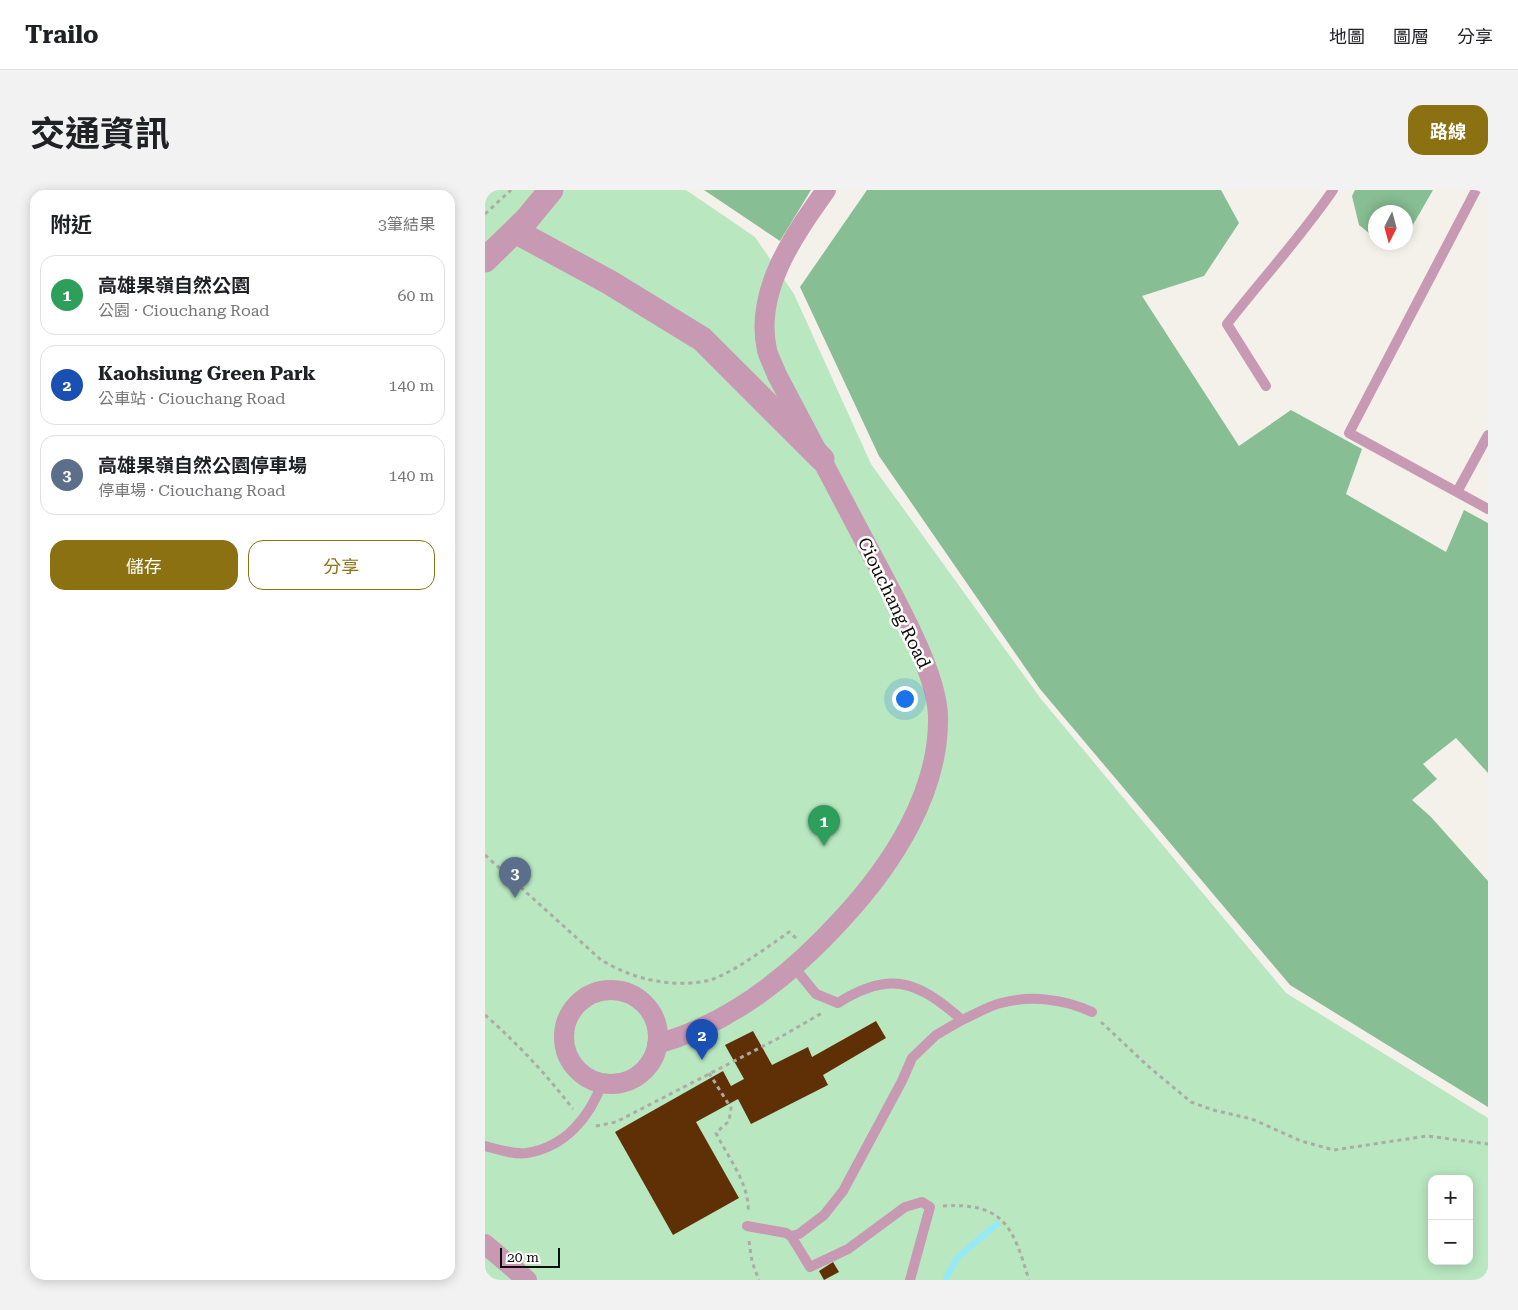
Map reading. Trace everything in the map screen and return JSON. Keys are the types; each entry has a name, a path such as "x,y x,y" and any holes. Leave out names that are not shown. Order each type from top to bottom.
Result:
{"street":[{"path":"485,260 515,231 549,190"},
{"path":"485,244 519,212 549,190"},
{"name":"Ciouchang Road","path":"657,1044 688,1036 719,1020 750,1001 810,952 867,892 902,838 923,799 934,755 938,714 929,674 901,611 767,350 765,316 770,290 783,258 799,228 825,190"},
{"path":"515,231 609,282 702,339 822,460"},
{"path":"612,989 635,996 652,1013 657,1028 657,1044 653,1059 644,1070 631,1079 617,1084 602,1083 588,1078 576,1069 567,1057 563,1042 564,1026 570,1011 581,999 595,992 612,989"},
{"path":"485,1244 527,1280"}],"lane":[{"path":"1266,386 1227,324 1266,274 1309,226 1333,190"},
{"path":"1476,190 1349,433 1488,509"},
{"path":"1457,492 1488,436"},
{"path":"793,966 816,994 838,1003 871,986 891,983 925,991 962,1020"},
{"path":"791,1236 799,1234 824,1215 843,1191 902,1081 911,1058 935,1034 1000,1003 1026,1000 1058,1001 1073,1004 1092,1012"},
{"path":"485,1146 526,1153 556,1143 582,1122 595,1104 602,1083"},
{"path":"747,1226 786,1232 791,1236 810,1267 848,1249 905,1207 918,1202 930,1207 910,1280"}],"path":[{"path":"485,214 511,190"},
{"path":"485,855 600,958 619,971 640,978 669,983 711,980 750,959 789,932 810,952"},
{"path":"485,1015 507,1034 557,1088 582,1122 592,1126 615,1122 777,1039 838,1003"},
{"path":"1092,1012 1149,1067 1191,1102 1213,1110 1251,1119 1301,1141 1334,1150 1427,1136 1488,1144"},
{"path":"709,1073 731,1108 729,1120 716,1133 743,1187 749,1204"},
{"path":"930,1207 949,1206 981,1209 997,1216 1011,1229 1022,1253 1029,1280"}],"green space":[{"path":"485,190 686,190 755,237 794,294 871,464 1041,699 1286,993 1488,1118 1488,1280 485,1280"},
{"path":"704,190 811,190 780,241"},
{"path":"867,190 1221,190 1239,223 1204,276 1142,296 1239,446 1291,410 1362,449 1346,494 1446,552 1464,510 1488,523 1488,773 1456,738 1423,764 1437,779 1412,800 1431,817 1488,881 1488,1107 1290,985 1040,689 879,456 800,287"},
{"path":"1355,190 1433,190 1413,225 1413,205 1368,205 1368,232 1359,225 1352,196"}],"building":[{"path":"876,1021 886,1038 823,1075 828,1085 751,1124 738,1099 696,1122 739,1198 673,1235 615,1132 723,1071 731,1086 744,1079 725,1045 753,1031 772,1065 808,1047 812,1057"},
{"path":"833,1262 839,1272 824,1280 819,1271"}],"waterway":[{"path":"946,1278 957,1258 997,1224"}],"place":[{"name":"高雄果嶺自然公園","path":"824,846"},
{"name":"高雄果嶺自然公園停車場","path":"515,898"},
{"name":"Kaohsiung Green Park","path":"702,1060"}]}
